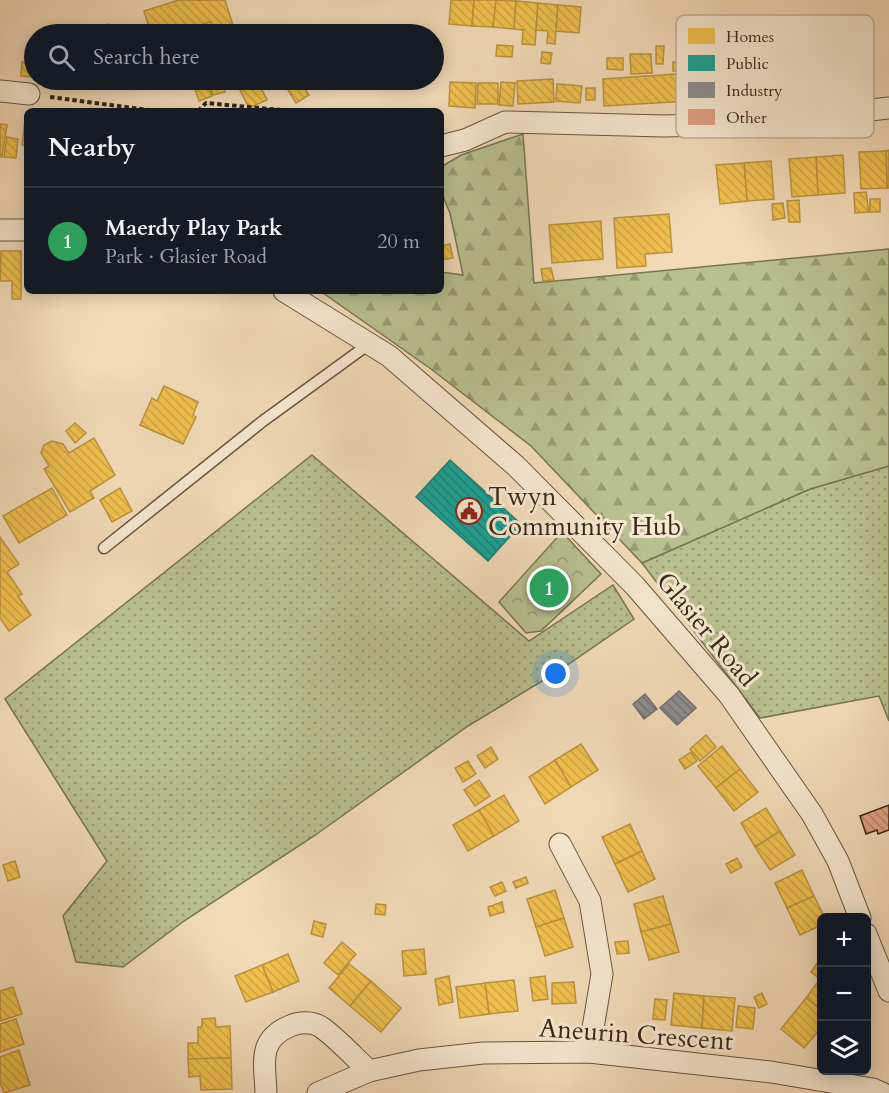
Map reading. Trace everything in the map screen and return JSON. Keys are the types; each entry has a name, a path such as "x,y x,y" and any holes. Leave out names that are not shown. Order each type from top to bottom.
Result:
{"street":[{"path":"0,91 29,94"},
{"path":"874,110 889,108"},
{"path":"444,145 465,140 505,122 676,126"},
{"path":"0,230 24,230"},
{"name":"Glasier Road","path":"289,294 389,356 516,466 635,586 729,695 812,814 838,861 858,913"},
{"path":"560,844 590,901 602,974 589,1052"},
{"path":"871,944 889,991"},
{"path":"266,1093 265,1058 268,1041 281,1030 300,1022 319,1026 369,1071"},
{"name":"Aneurin Crescent","path":"318,1093 369,1071 419,1060 483,1053 589,1052 771,1072 873,1089 882,1093"}],"lane":[{"path":"104,548 263,421 369,344"}],"path":[{"path":"29,94 134,108"},
{"path":"201,108 206,103 260,108"}],"green space":[{"path":"523,134 534,283 889,249 889,466 810,489 642,563 531,446 431,369 324,294 444,294 444,272 463,275 450,213 444,199 444,165 461,155"},
{"path":"312,455 529,641 613,585 634,619 557,672 468,726 314,836 184,921 123,967 76,962 63,916 107,861 5,699"},
{"path":"889,466 889,721 879,696 760,718 642,563 810,489"},
{"path":"562,532 601,574 541,631 526,633 499,602"}],"building: Homes":[{"path":"179,0 225,0 232,24 211,24 210,22 148,24 144,11"},
{"path":"451,0 474,0 472,26 449,24"},
{"path":"474,0 496,0 493,27 472,26"},
{"path":"496,0 516,1 514,29 493,27"},
{"path":"516,1 538,3 535,45 522,44 523,30 514,29"},
{"path":"538,3 558,5 555,44 547,43 548,31 536,30"},
{"path":"558,5 581,7 579,33 556,31"},
{"path":"497,45 513,46 512,57 496,56"},
{"path":"656,46 664,46 663,64 656,64"},
{"path":"542,52 552,53 550,64 541,63"},
{"path":"630,54 651,54 652,73 631,74"},
{"path":"607,58 623,58 623,70 607,69"},
{"path":"22,62 24,62 24,76 21,76"},
{"path":"673,62 676,62 676,71 673,71"},
{"path":"676,74 676,102 604,106 603,79"},
{"path":"553,79 554,102 518,104 517,81"},
{"path":"450,82 476,83 475,108 449,106"},
{"path":"501,82 515,83 513,106 499,105"},
{"path":"478,83 498,83 498,104 477,104"},
{"path":"557,84 582,86 580,103 556,101"},
{"path":"586,88 595,88 595,100 586,100"},
{"path":"195,90 210,90 212,96 199,101"},
{"path":"211,90 224,90 225,92 213,95"},
{"path":"240,90 262,90 267,100 249,108"},
{"path":"288,90 306,90 309,95 296,103"},
{"path":"0,124 7,125 2,157 0,157"},
{"path":"7,137 18,139 16,158 4,157"},
{"path":"889,150 889,188 887,188 886,151"},
{"path":"886,151 887,188 861,189 859,152"},
{"path":"843,155 845,193 818,195 816,157"},
{"path":"816,157 818,195 792,197 789,159"},
{"path":"771,161 774,199 747,201 744,163"},
{"path":"744,163 747,201 720,204 716,165"},
{"path":"866,192 869,212 855,213 854,193"},
{"path":"870,199 880,199 880,212 870,212"},
{"path":"799,200 800,222 789,222 787,201"},
{"path":"783,203 785,218 773,220 772,204"},
{"path":"669,214 672,252 645,254 646,266 617,268 614,218"},
{"path":"601,221 603,259 552,263 549,225"},
{"path":"450,244 453,258 444,260 444,245"},
{"path":"1,251 21,251 21,299 12,299 12,281 0,281"},
{"path":"551,268 554,280 543,281 541,269"},
{"path":"164,386 198,402 193,415 196,417 183,444 140,425 152,398 157,401"},
{"path":"75,423 86,433 75,443 66,431"},
{"path":"94,438 115,475 90,491 94,498 70,512 44,469 49,466 41,453 44,445 52,441 63,444 69,453"},
{"path":"52,488 67,515 19,543 3,516"},
{"path":"120,488 132,511 112,522 100,500"},
{"path":"0,537 19,564 7,572 22,594 18,596 31,615 9,631 0,618"},
{"path":"706,735 716,747 700,761 690,749"},
{"path":"581,744 598,770 571,787 555,760"},
{"path":"722,746 740,769 716,788 698,766"},
{"path":"491,747 498,759 485,768 477,756"},
{"path":"691,752 697,761 685,769 679,760"},
{"path":"555,760 571,787 545,804 529,777"},
{"path":"468,761 476,774 463,782 455,768"},
{"path":"740,769 758,792 734,811 716,788"},
{"path":"479,780 490,796 475,806 464,790"},
{"path":"504,795 519,821 494,836 479,810"},
{"path":"766,808 780,831 755,847 741,823"},
{"path":"479,810 494,836 468,851 453,825"},
{"path":"630,824 642,851 615,864 602,837"},
{"path":"780,831 795,855 770,870 755,847"},
{"path":"642,851 655,879 628,892 615,864"},
{"path":"737,858 742,867 731,873 726,864"},
{"path":"15,861 20,877 8,881 3,865"},
{"path":"802,870 814,896 787,908 775,883"},
{"path":"526,877 528,883 516,888 513,882"},
{"path":"502,882 506,891 495,896 490,887"},
{"path":"555,890 564,918 536,927 527,899"},
{"path":"663,896 671,924 641,932 634,904"},
{"path":"814,896 822,913 817,913 817,927 800,935 787,908"},
{"path":"502,902 504,912 490,916 488,907"},
{"path":"376,904 386,905 385,915 375,914"},
{"path":"564,918 573,947 545,956 536,927"},
{"path":"314,921 326,924 323,937 311,934"},
{"path":"671,924 679,952 649,960 641,932"},
{"path":"628,941 629,953 617,954 615,942"},
{"path":"342,942 356,954 338,975 324,963"},
{"path":"424,949 426,974 404,976 402,951"},
{"path":"288,954 299,981 273,992 262,965"},
{"path":"817,963 817,977 811,972"},
{"path":"349,964 371,981 350,1006 329,988"},
{"path":"262,965 273,992 246,1002 235,976"},
{"path":"449,976 453,1002 439,1005 435,979"},
{"path":"545,976 548,999 533,1001 530,978"},
{"path":"514,980 518,1011 489,1014 485,983"},
{"path":"371,981 401,1008 381,1032 350,1006"},
{"path":"574,982 576,1003 552,1004 552,983"},
{"path":"485,983 489,1014 460,1018 456,987"},
{"path":"817,983 817,1006 806,998"},
{"path":"13,987 22,1014 0,1021 0,991"},
{"path":"674,993 704,996 702,1028 671,1025"},
{"path":"762,993 767,1004 759,1008 754,997"},
{"path":"704,996 735,998 732,1031 702,1028"},
{"path":"806,998 817,1006 817,1033 804,1048 781,1029"},
{"path":"655,999 667,1000 665,1020 653,1019"},
{"path":"738,1006 755,1008 753,1029 736,1027"},
{"path":"215,1018 216,1027 230,1026 231,1058 188,1059 188,1043 198,1043 198,1027 202,1027 202,1019"},
{"path":"16,1019 24,1044 0,1052 0,1024"},
{"path":"19,1050 30,1085 4,1093 0,1082 0,1057"},
{"path":"231,1058 232,1089 201,1090 200,1076 189,1077 188,1059"}],"building: Public":[{"name":"Twyn Community Hub","path":"450,460 521,524 488,561 416,497"}],"building: Industry":[{"path":"679,691 696,708 677,725 660,708"},
{"path":"645,694 657,709 644,719 633,704"}],"building: Other":[{"path":"889,805 889,830 878,834 877,830 866,834 860,816"}],"place":[{"name":"Twyn Community Hub","path":"469,511"},
{"name":"Maerdy Play Park","path":"549,588"}]}
